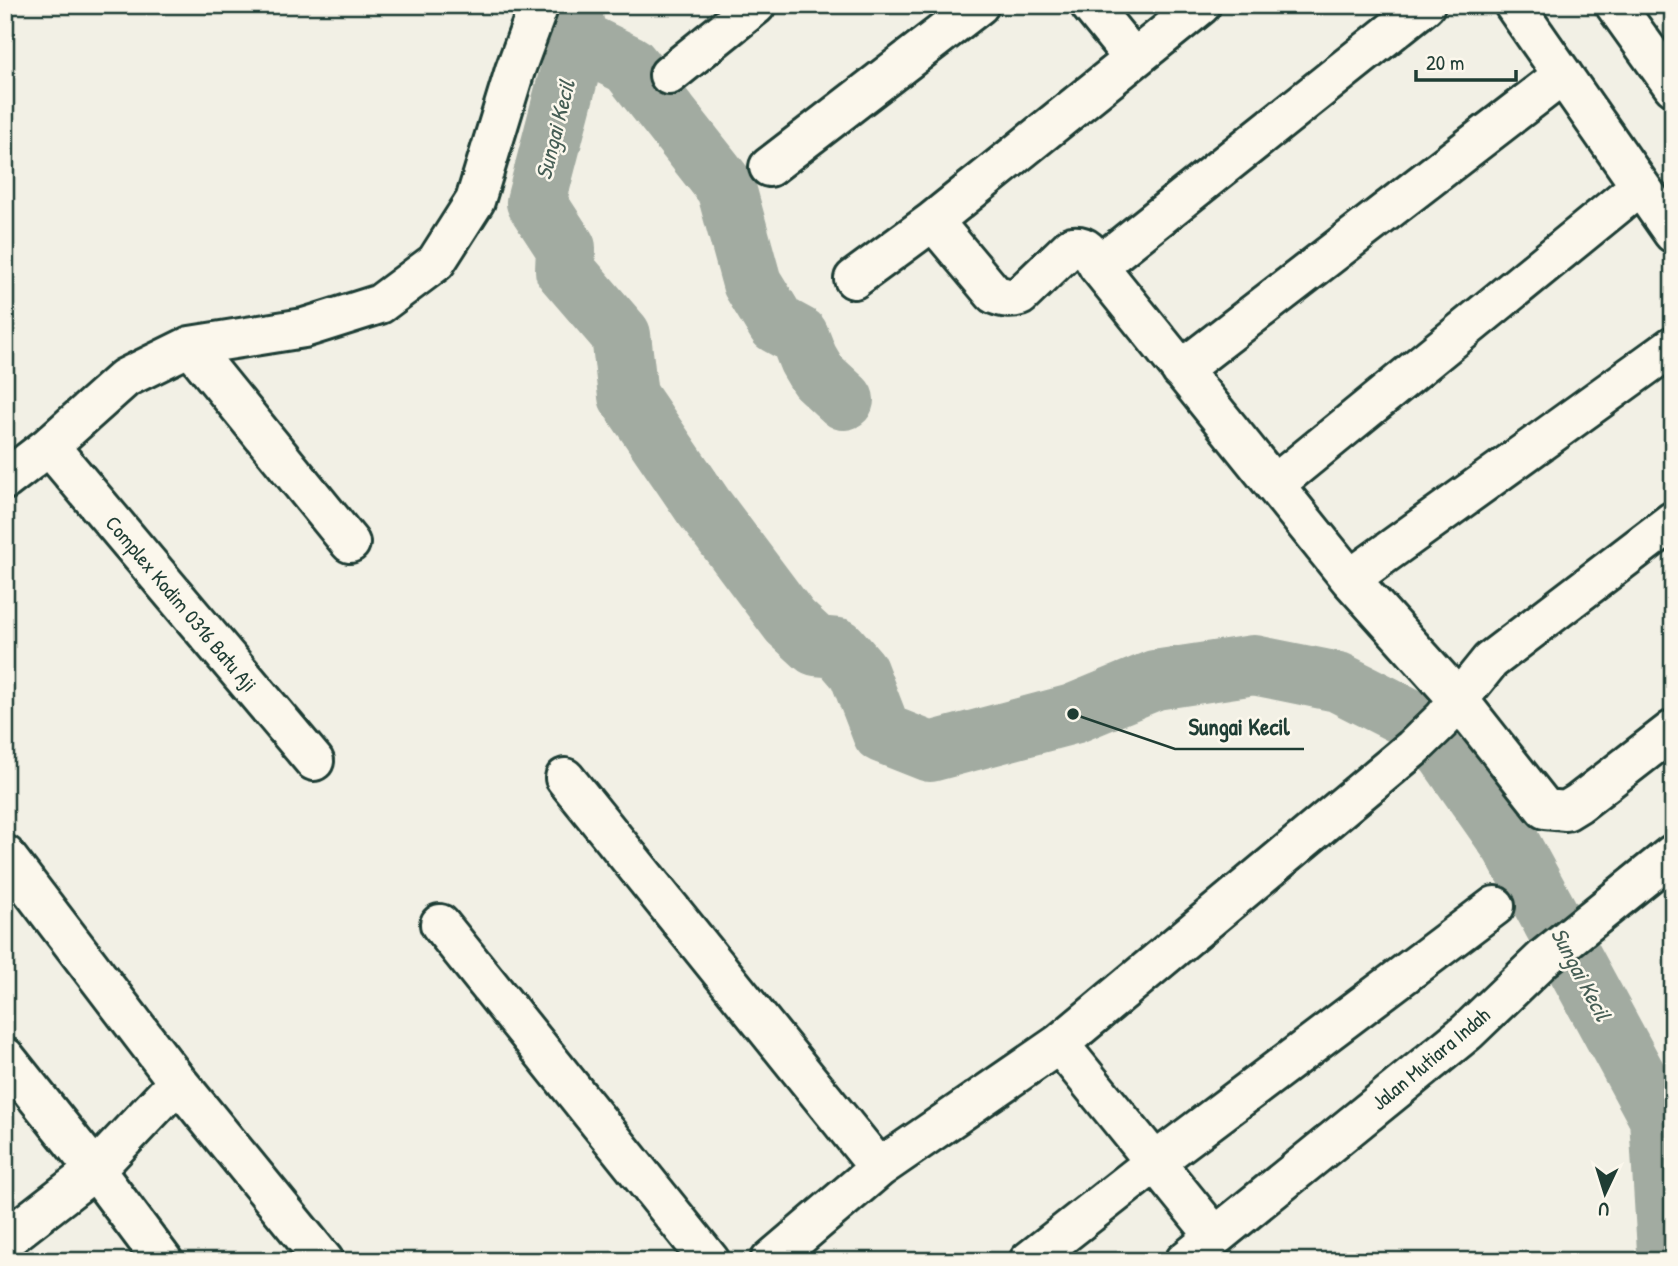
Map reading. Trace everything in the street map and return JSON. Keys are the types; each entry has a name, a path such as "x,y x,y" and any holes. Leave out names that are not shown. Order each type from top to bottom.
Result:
{"street":[{"path":"5,480 125,378 190,346 304,328 380,304 436,262 475,201 538,5"},
{"path":"669,75 756,5"},
{"path":"769,167 979,5"},
{"path":"1090,5 1134,59"},
{"path":"854,279 933,221 1201,5"},
{"path":"1098,265 1425,5"},
{"path":"1514,5 1673,233"},
{"path":"1615,5 1673,86"},
{"path":"1181,370 1563,75"},
{"path":"1274,485 1640,186"},
{"path":"933,221 994,294 1003,298 1020,296 1072,246 1084,246 1451,709 1545,809 1566,811 1673,730"},
{"path":"190,346 350,543"},
{"path":"1350,579 1673,346"},
{"name":"Complex Kodim 0316 Batu Aji","path":"48,446 314,761"},
{"path":"770,1261 879,1168 1059,1044 1413,748 1451,709 1490,661 1673,521"},
{"path":"565,778 879,1168"},
{"name":"Jalan Mutiara Indah","path":"1185,1261 1467,1032 1544,958 1673,854"},
{"path":"5,855 178,1082 324,1261"},
{"path":"1029,1261 1155,1162 1496,906"},
{"path":"440,924 710,1261"},
{"path":"1059,1044 1215,1236"},
{"path":"5,1058 95,1170 163,1261"},
{"path":"5,1240 95,1170 178,1082"}],"waterway":[{"name":"Sungai Kecil","path":"570,5 578,40 536,202 566,248 565,270 621,335 628,396 703,506 790,622 816,646 838,648 858,671 882,733 930,752 1073,714 1155,680 1254,665 1338,682 1407,717 1446,752 1511,845 1659,1118 1667,1251"},
{"path":"578,40 629,65 726,188 752,283 777,324 799,336 818,376 844,400"}],"place":[{"name":"Sungai Kecil","path":"1073,714"}]}
